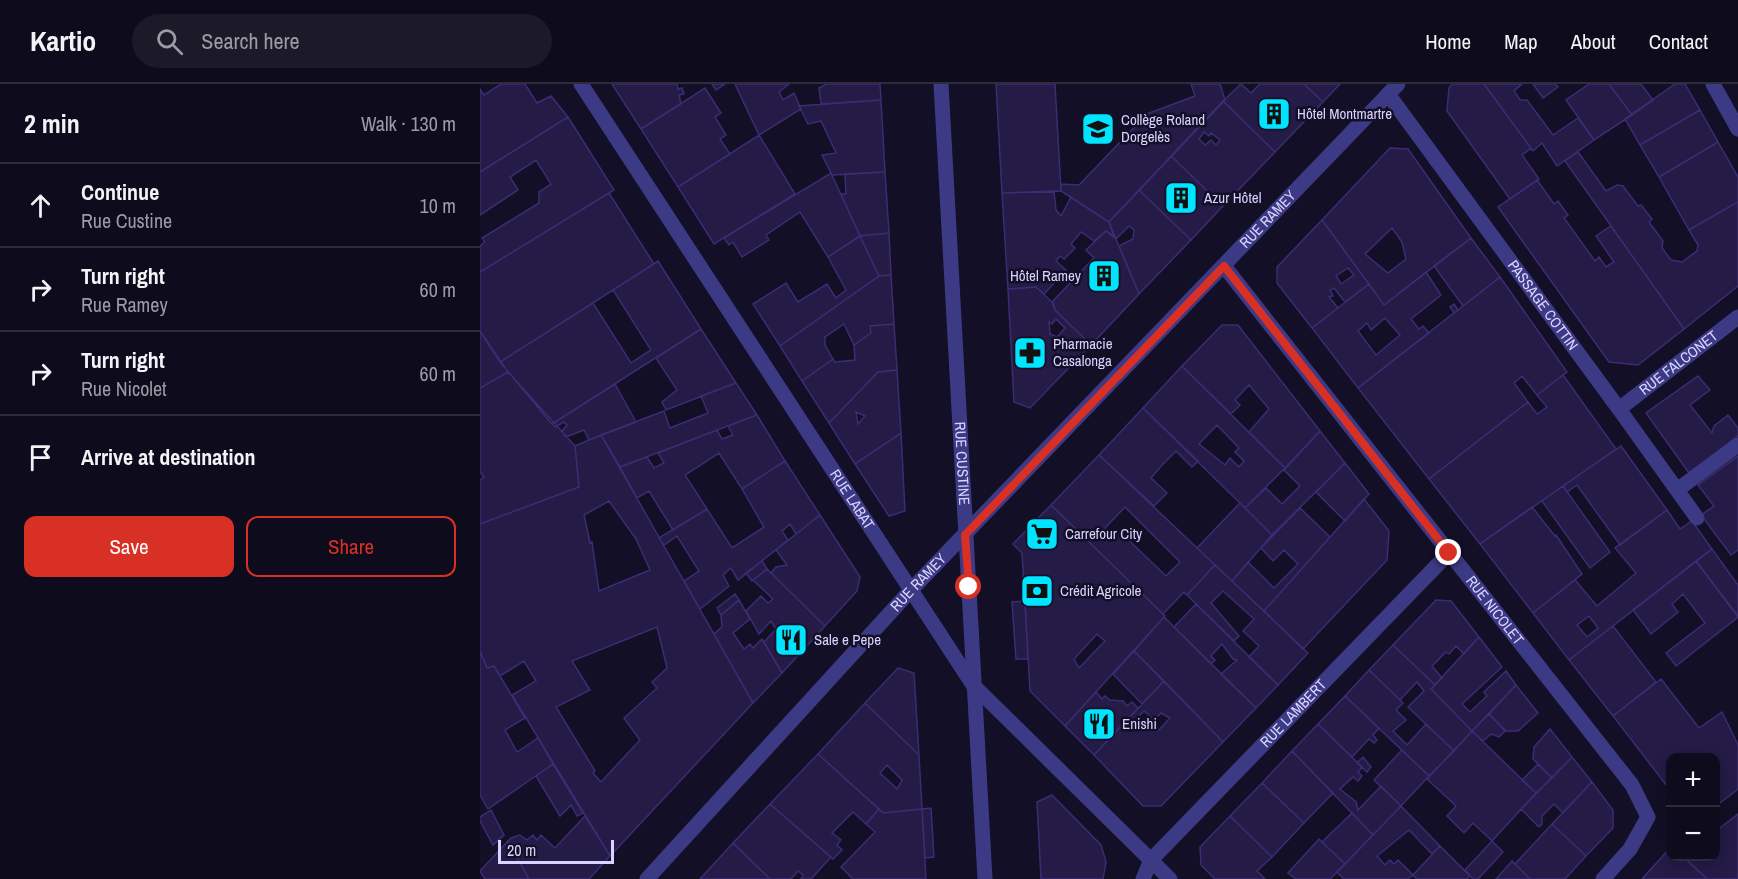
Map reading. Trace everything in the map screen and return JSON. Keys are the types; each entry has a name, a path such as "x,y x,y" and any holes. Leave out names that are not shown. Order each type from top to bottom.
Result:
{"street":[{"name":"RUE LABAT","path":"581,84 973,684 1170,879"},
{"name":"RUE CUSTINE","path":"940,84 985,879"},
{"path":"1713,84 1738,129"},
{"name":"RUE RAMEY","path":"647,879 911,590 1393,89"},
{"name":"PASSAGE COTTIN","path":"1393,89 1697,518"},
{"name":"RUE NICOLET","path":"1224,266 1632,785 1648,817 1630,849 1603,879"},
{"name":"RUE FALCONET","path":"1619,409 1738,316"},
{"path":"1677,490 1738,445"},
{"name":"RUE LAMBERT","path":"1143,879 1151,860 1449,553"}],"building":[{"path":"501,84 525,84 537,103 551,96 568,117 480,172 480,89 484,95"},
{"path":"612,84 677,84 678,89 682,88 684,94 679,95 681,104 641,129"},
{"path":"712,84 725,84 716,90"},
{"path":"735,84 789,84 779,92 783,100 794,93 801,109 759,135"},
{"path":"826,84 880,84 881,100 821,104 819,88"},
{"path":"996,84 1055,84 1061,191 1002,193"},
{"path":"1191,84 1220,84 1225,100 1109,222 1061,191 1061,184 1079,185 1147,114 1195,96"},
{"name":"Hôtel Montmartre","path":"1241,84 1251,93 1260,84 1304,84 1323,102 1275,152 1223,101"},
{"path":"1304,84 1340,84 1323,102"},
{"path":"1452,84 1484,84 1531,148 1522,155 1539,179 1510,199 1447,111 1449,88"},
{"path":"1484,84 1522,84 1514,91 1520,100 1527,100 1553,135 1578,118 1594,140 1557,166 1542,143 1533,151"},
{"path":"1533,84 1555,84 1558,87 1543,98"},
{"path":"1589,84 1609,84 1632,115 1594,140 1566,100"},
{"path":"1609,84 1641,84 1653,100 1632,115"},
{"path":"1675,84 1685,84 1700,110 1640,145 1625,119"},
{"path":"705,88 721,113 715,117 726,135 720,139 730,154 678,187 641,129"},
{"path":"881,100 885,172 832,175 822,155 836,153 821,121 808,124 799,106"},
{"path":"1223,101 1275,152 1223,206 1171,156","holes":["1204,132 1209,136 1211,133 1220,140 1216,145 1211,140 1205,145 1199,139"]},
{"path":"1700,110 1718,142 1659,177 1640,145"},
{"path":"568,117 614,190 480,272 480,246 485,242 482,238 539,203 539,192 551,184 536,160 510,177 518,190 480,215 480,172"},
{"path":"759,135 795,194 714,244 678,187"},
{"path":"1718,142 1738,177 1738,202 1689,230 1659,177"},
{"path":"1390,148 1408,149 1471,238 1384,305 1322,220","holes":["1392,228 1402,242 1406,259 1388,273 1365,254"]},
{"path":"1578,152 1606,191 1617,185 1623,186 1638,206 1641,205 1652,219 1649,222 1663,241 1662,248 1671,260 1682,262 1697,251 1698,245 1689,230 1738,202 1738,286 1684,329 1565,161"},
{"name":"Azur Hôtel","path":"1171,156 1223,206 1191,240 1139,190"},
{"path":"885,172 889,233 860,236 841,194 846,194 845,174"},
{"path":"831,173 860,236 828,257 800,212 766,235 769,240 742,257 733,242 729,245 724,238"},
{"path":"1537,180 1554,204 1558,201 1568,215 1564,218 1595,261 1599,257 1606,267 1614,262 1596,236 1611,226 1684,329 1638,365 1609,362 1498,207"},
{"path":"1139,190 1191,240 1139,294 1119,246 1133,239 1134,230 1129,226 1116,239 1109,222"},
{"path":"1054,191 1056,210 1061,216 1071,197 1109,222 1114,236 1106,231 1094,241 1081,232 1071,244 1075,248 1064,259 1060,256 1056,261 1066,270 1044,294 1036,287 1008,289 1002,193"},
{"path":"609,193 654,264 500,362 480,331 480,272"},
{"path":"1322,220 1369,284 1345,302 1334,288 1330,290 1333,296 1329,297 1338,308 1312,328 1277,283 1277,267","holes":["1348,268 1354,275 1341,284 1336,276"]},
{"name":"Hôtel Ramey","path":"1106,231 1116,239 1139,294 1091,345 1055,310 1052,302 1094,258 1086,250"},
{"path":"889,233 891,275 879,276 860,236"},
{"path":"860,236 879,276 780,346 753,304 786,283 798,302 827,284 836,298 846,290 828,257"},
{"path":"1471,238 1500,277 1463,306 1434,266"},
{"path":"658,261 701,329 552,424 500,362 593,303 631,363 651,350 613,290"},
{"path":"1426,272 1441,295 1411,319 1419,329 1423,326 1429,333 1358,388 1312,328 1369,284 1384,305","holes":["1385,318 1400,335 1376,355 1358,331 1367,323 1371,330"]},
{"path":"891,275 894,324 870,326 871,333 854,345 844,324 825,337 825,345 833,359 802,381 780,346 879,276"},
{"path":"1500,277 1567,372 1537,395 1522,376 1514,383 1528,402 1429,479 1358,388"},
{"path":"1036,287 1054,304 1055,310 1091,345 1030,408 1014,402 1008,289","holes":["1056,319 1065,328 1057,337 1050,334 1049,322 1052,324"]},
{"path":"1454,304 1458,310 1454,313 1450,307"},
{"path":"894,324 897,370 878,372 829,423 802,381 833,359 835,362 855,360 854,345 871,333 870,326"},
{"path":"1222,325 1238,325 1320,431 1285,468 1249,432 1269,409 1249,385 1235,400 1240,405 1231,414 1182,366"},
{"path":"701,329 736,383 666,410 662,402 677,390 656,358"},
{"path":"480,331 508,372 480,388"},
{"path":"1182,366 1285,468 1245,508 1143,408","holes":["1217,425 1239,448 1235,452 1244,461 1239,467 1230,458 1225,465 1199,444"]},
{"path":"897,370 901,433 855,464 829,423 878,372","holes":["856,412 865,416 858,424"]},
{"path":"508,372 575,446 579,487 480,524 480,480 484,477 480,472 480,388"},
{"path":"1563,375 1616,449 1480,544 1429,479 1528,402 1537,414 1547,407 1537,395"},
{"path":"1698,376 1710,390 1690,405 1712,433 1714,426 1728,415 1738,428 1738,436 1689,473 1646,413"},
{"path":"736,383 757,415 620,467 601,435 664,411 670,428 708,413 701,396"},
{"path":"615,384 636,422 589,440 584,430 566,437 562,431 567,425 564,422 555,427 552,424"},
{"path":"1143,408 1198,461 1192,467 1176,451 1163,464 1151,478 1167,493 1154,506 1099,455"},
{"path":"757,415 785,461 742,489 719,453 685,475 707,509 673,530 649,491 637,498 620,467 647,457 654,468 664,463 658,453 717,430 722,439 733,435 728,426"},
{"path":"1320,431 1345,463 1272,535 1245,508 1266,488 1282,504 1300,486 1284,470"},
{"path":"901,433 905,511 889,516 855,464"},
{"path":"601,435 753,703 610,856 512,695 536,681 524,661 500,676 494,666 487,668 480,651 480,524 579,487 575,446","holes":["609,501 636,539 650,570 599,591 592,542 590,543 584,515","657,627 667,668 652,682 657,688 624,718 640,740 601,782 593,773 595,771 556,707 590,690 572,661"]},
{"path":"1621,446 1667,510 1620,545 1577,485 1567,492 1563,486"},
{"path":"1099,455 1215,565 1187,595 1184,592 1163,614 1051,505","holes":["1125,507 1180,562 1166,576 1119,531 1113,537 1105,528"]},
{"path":"1738,456 1738,550 1731,555 1701,515 1714,506 1698,485"},
{"path":"785,461 820,515 796,534 790,524 782,531 788,540 738,580 731,568 723,575 729,586 700,609 684,581 699,571 677,536 664,545 659,538 707,509 732,548 764,527 742,489"},
{"path":"1345,463 1369,494 1345,521 1316,492"},
{"path":"1563,486 1610,552 1590,568 1542,501"},
{"path":"1364,499 1389,531 1387,560 1303,649 1264,611"},
{"path":"1240,503 1272,535 1232,581 1197,548"},
{"path":"1051,505 1165,616 1065,726 1030,691 1022,553 1013,544","holes":["1097,634 1105,641 1079,668 1074,659"]},
{"path":"1532,507 1556,535 1582,574 1533,613 1480,544"},
{"path":"1300,508 1330,537 1264,611 1232,581 1248,562 1274,588 1298,564 1284,550 1273,561 1261,548"},
{"path":"1667,510 1680,529 1692,521 1712,549 1569,660 1533,613 1575,580 1597,606 1636,573 1615,548","holes":["1589,616 1598,628 1587,637 1577,625"]},
{"path":"820,515 860,577 857,591 825,626 771,573 776,567 787,565 776,550"},
{"path":"1712,549 1738,585 1738,616 1696,561"},
{"path":"762,561 767,569 752,581 746,573"},
{"path":"1696,561 1738,617 1676,666 1666,653 1705,623 1683,594 1672,604 1678,612 1651,634 1633,610"},
{"path":"1215,565 1308,653 1278,685 1249,657 1259,646 1243,631 1254,619 1223,591 1211,603 1239,636 1234,641 1187,595"},
{"path":"767,569 825,626 782,673 764,642 776,629 771,621 759,634 746,611 761,596 768,603 773,599 753,580"},
{"path":"735,594 739,600 721,615 717,608"},
{"path":"739,600 750,619 733,633 744,649 750,644 753,648 762,639 782,673 753,703 714,634 722,627 721,615"},
{"path":"1436,600 1451,601 1479,637 1464,654 1456,646 1432,666 1442,678 1435,685 1393,645"},
{"path":"1025,601 1028,659 1016,659 1012,602"},
{"path":"1196,604 1278,685 1256,708 1221,674 1237,660 1233,659 1222,644 1211,656 1215,660 1211,664 1174,627"},
{"path":"1164,617 1256,708 1223,742 1134,651"},
{"path":"1613,626 1656,682 1613,716 1569,660"},
{"path":"1479,637 1502,667 1462,704 1470,712 1487,696 1484,692 1506,671 1516,685 1472,731 1431,689"},
{"path":"1393,645 1435,685 1431,689 1472,731 1454,751 1408,707 1424,691 1417,682 1400,700 1369,670"},
{"path":"480,651 487,668 494,666 525,718 505,730 517,752 538,738 553,764 488,809 480,795"},
{"path":"1134,651 1164,681 1142,704 1113,674"},
{"path":"898,668 914,673 919,755 865,703"},
{"path":"1369,670 1403,703 1396,710 1406,720 1393,731 1407,745 1426,724 1454,751 1429,776 1345,696"},
{"path":"1661,679 1699,728 1722,712 1738,745 1738,789 1720,803 1720,753 1666,753 1666,785 1613,716"},
{"path":"1164,681 1223,742 1161,806 1143,806 1094,755","holes":["1144,711 1154,720 1161,713 1170,718 1158,731 1151,731 1138,717"]},
{"path":"1516,685 1538,713 1518,731 1506,731 1489,714"},
{"path":"1096,692 1102,699 1105,696 1110,700 1123,701 1127,706 1132,702 1138,708 1094,755 1065,726"},
{"path":"1345,696 1379,728 1373,735 1377,740 1374,743 1369,739 1352,757 1318,724"},
{"path":"865,703 919,755 922,809 883,813 818,754","holes":["887,765 902,780 897,789 880,773"]},
{"path":"1489,714 1505,731 1499,737 1491,734 1483,741 1472,731"},
{"path":"1318,724 1362,767 1358,772 1362,776 1358,781 1353,777 1340,789 1356,802 1358,810 1381,786 1401,806 1373,835 1292,751"},
{"path":"1550,729 1572,757 1552,778 1533,759 1534,747"},
{"path":"1472,731 1536,793 1492,841 1473,823 1464,833 1447,816 1456,806 1427,779"},
{"path":"1402,750 1429,776 1401,806 1374,780"},
{"path":"1292,751 1333,793 1304,823 1262,783"},
{"path":"818,754 879,809 866,824 853,812 832,833 841,840 837,845 842,850 833,859 770,804"},
{"path":"1363,757 1371,767 1367,772 1357,763"},
{"path":"1572,757 1592,782 1563,813 1554,804 1542,816 1542,824 1539,827 1521,809"},
{"path":"553,764 583,813 577,816 571,805 560,816 536,776"},
{"path":"1538,764 1552,778 1536,793 1522,780"},
{"path":"1592,782 1613,810 1613,828 1586,856 1552,824"},
{"path":"1262,783 1304,823 1272,857 1230,816"},
{"path":"1052,795 1101,845 1106,862 1103,879 1041,879 1037,802"},
{"path":"770,804 831,857 811,879 801,879 803,875 798,871 791,879 770,879 733,843"},
{"path":"1401,806 1440,846 1432,854 1409,830 1377,856 1385,865 1390,860 1394,864 1398,860 1413,875 1408,879 1344,879 1337,872"},
{"path":"931,808 934,857 925,858 922,809"},
{"path":"879,809 883,813 922,809 926,879 853,879 841,867 875,832 866,824"},
{"path":"491,810 504,835 493,845 480,821 480,817"},
{"path":"1352,813 1373,835 1345,864 1322,842"},
{"path":"1738,814 1738,879 1707,879 1687,861 1720,861 1720,828"},
{"path":"585,816 610,856 589,879 529,879 508,841 520,835 527,840 533,835 537,840 541,835 555,848"},
{"path":"1230,816 1272,857 1257,871 1265,879 1215,879 1201,865 1200,847"},
{"path":"1552,824 1586,856 1565,879 1530,879 1515,864"},
{"path":"1319,839 1345,864 1330,879 1296,879 1288,873"},
{"path":"508,841 529,879 485,879 480,871"},
{"path":"1492,841 1503,852 1478,879 1473,879 1465,870"},
{"path":"733,843 770,879 700,879"},
{"path":"1440,846 1470,876 1467,879 1417,879 1413,875"},
{"path":"1666,852 1666,861 1688,861 1707,879 1642,879"},
{"path":"1512,861 1530,879 1496,879"}],"place":[{"name":"Hôtel Montmartre","path":"1274,114"},
{"name":"Collège Roland Dorgelès","path":"1098,129"},
{"name":"Azur Hôtel","path":"1181,198"},
{"name":"Hôtel Ramey","path":"1104,276"},
{"name":"Pharmacie Casalonga","path":"1030,353"},
{"name":"Carrefour City","path":"1042,534"},
{"name":"Crédit Agricole","path":"1037,591"},
{"name":"Sale e Pepe","path":"791,640"},
{"name":"Enishi","path":"1099,724"}],"route":[{"path":"969,587 965,535 1224,266 1244,295 1449,553"}]}
